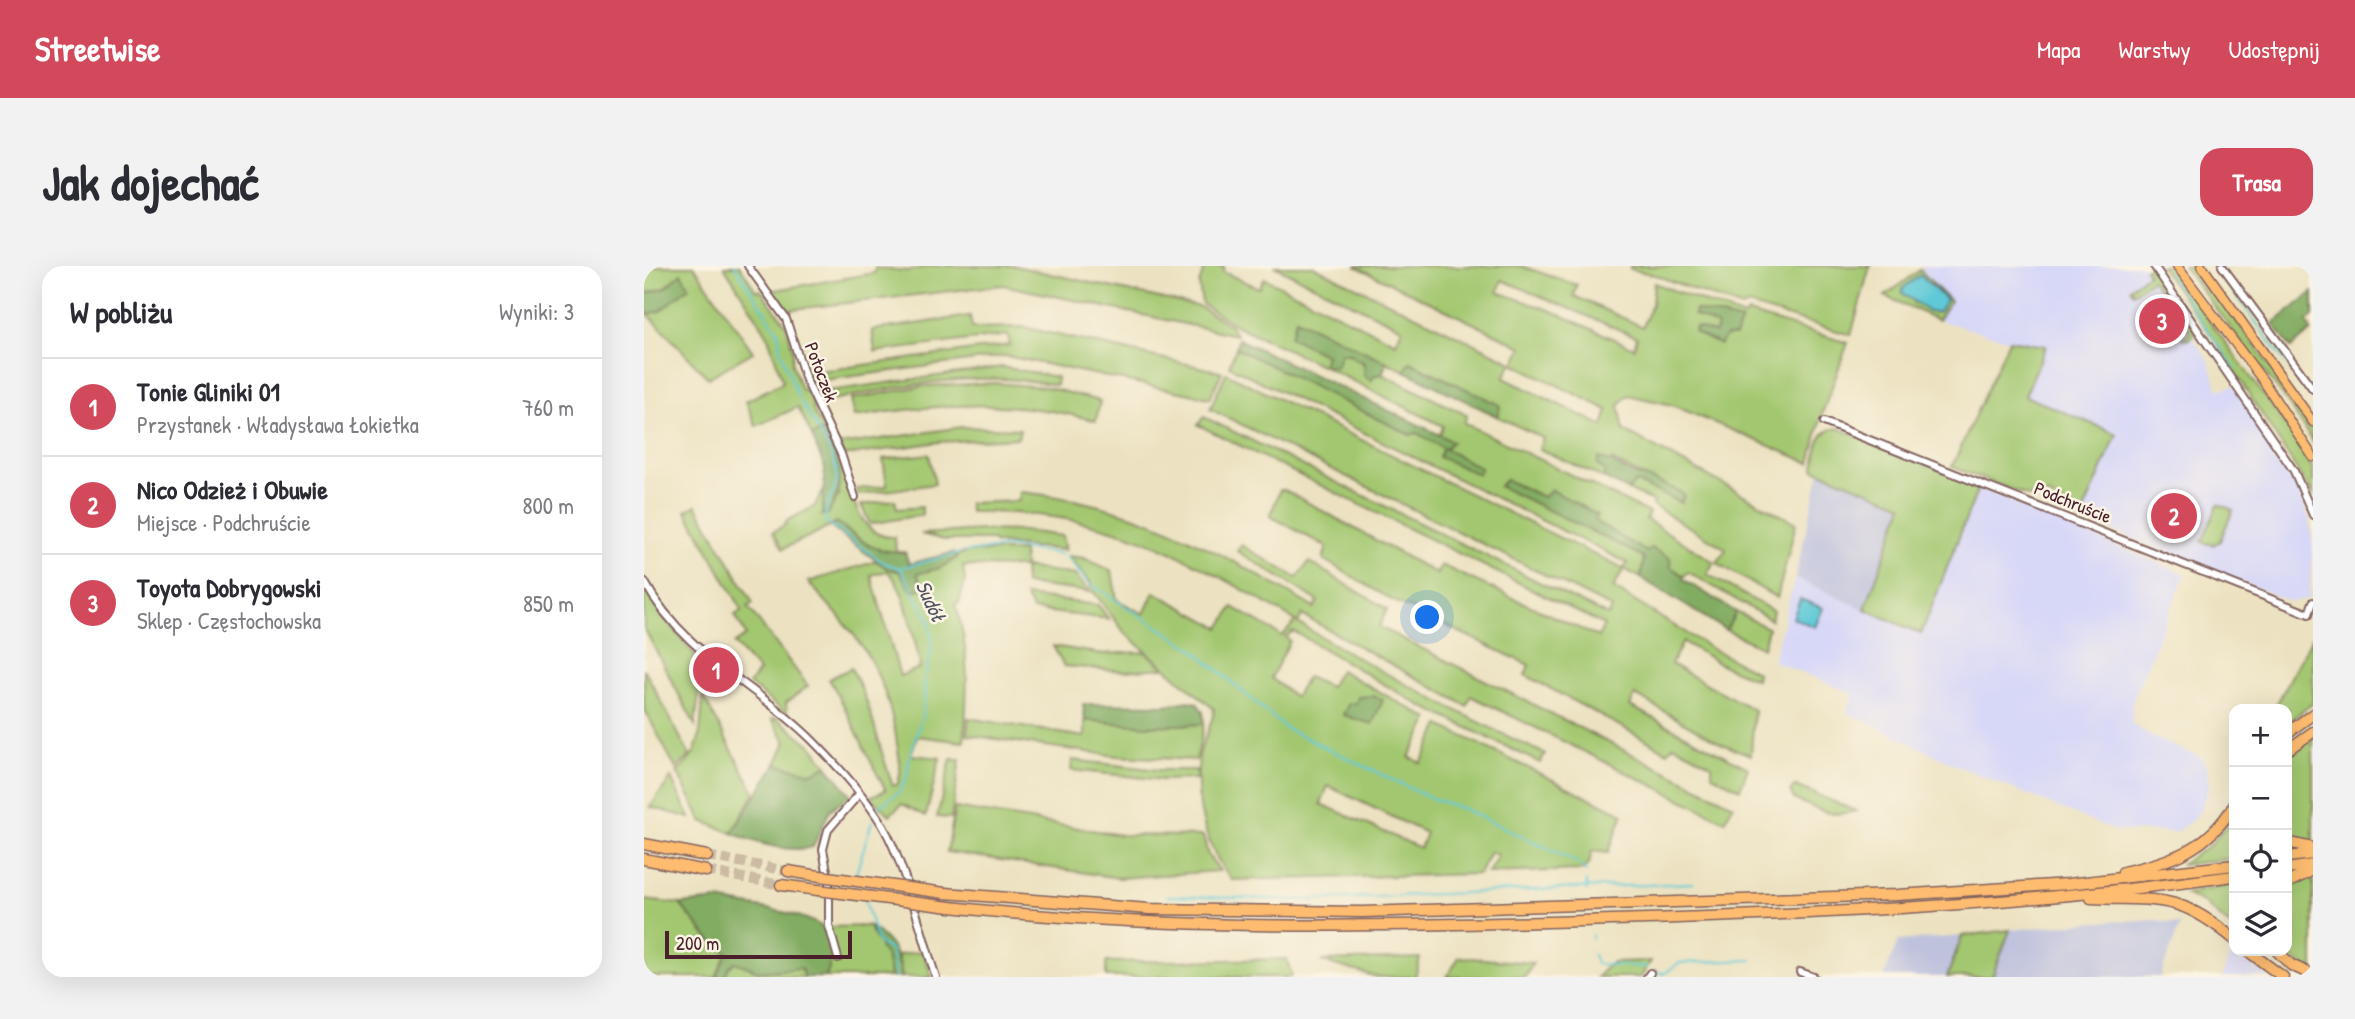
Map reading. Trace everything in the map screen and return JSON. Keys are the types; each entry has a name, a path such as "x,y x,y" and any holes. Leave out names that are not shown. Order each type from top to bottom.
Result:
{"highway":[{"path":"2292,729 2313,714"},
{"path":"2292,747 2313,732"},
{"path":"2068,884 2157,865 2182,856 2212,835 2229,812"},
{"path":"2292,843 2313,848"},
{"path":"644,844 707,856"},
{"path":"2292,856 2313,854"},
{"path":"644,859 706,871"},
{"path":"788,871 945,893 1149,909 1349,912 1805,900 2068,884 2229,866"},
{"path":"2292,869 2313,868"},
{"path":"2292,880 2313,868"},
{"path":"781,885 950,907 1092,921 1294,927 1848,913 2066,897 2229,877"},
{"path":"2066,897 2156,900 2178,904 2207,916 2229,935"},
{"path":"2255,956 2283,977"},
{"path":"2282,956 2291,965 2313,975"}],"main road":[{"path":"2177,266 2313,457"},
{"path":"2202,266 2313,422"}],"street":[{"name":"Potoczek","path":"748,266 786,319 806,380 841,454 855,497"},
{"path":"2154,266 2176,293 2294,471 2313,515"},
{"path":"2222,266 2313,389"},
{"name":"Podchruście","path":"1824,422 2309,614 2313,602"},
{"path":"2302,438 2313,447"},
{"path":"644,580 658,605 688,641 812,740 859,794 890,838 936,977"},
{"path":"838,958 829,926 829,881 822,849 828,830 859,794"},
{"path":"1800,972 1814,977"}],"shaded area":[{"path":"1925,266 2143,266 2209,361 2218,390 2233,386 2273,447 2272,460 2285,465 2299,489 2309,519 2313,545 2309,598 2292,602 2081,518 2117,434 2024,396 2045,346 2016,342 1938,320 1950,301 1920,270"},
{"path":"1820,471 1903,505 1864,609 1795,578"},
{"path":"1979,488 2185,574 2132,702 2132,724 2152,737 2202,758 2207,769 2209,786 2202,807 2194,819 2176,832 2116,831 1955,765 1847,712 1854,694 1773,661 1795,578 1921,633"},
{"path":"2156,920 2180,925 2160,977 1992,977 2010,930 2093,922"},
{"path":"1962,936 1947,977 1884,977 1898,941"},
{"path":"2230,956 2241,956 2270,977 2223,977"}],"green space":[{"path":"644,266 694,266 753,352 708,378 648,314 660,311 680,274 665,288 644,294"},
{"path":"724,266 740,266 756,291 761,290 787,326 793,352 792,364 801,389 810,393 816,418 835,445 854,503 869,528 881,535 895,537 896,552 873,549 837,523 783,549 773,532 786,524 786,521 814,507 826,486 822,514 840,495 820,432 812,436 798,407 756,426 746,401 783,382 767,334"},
{"path":"930,266 1015,266 1200,307 1230,325 1236,335 1003,285 786,310 769,291 875,273 875,268 908,271"},
{"path":"1205,266 1224,266 1223,272 1259,288 1264,278 1396,343 1402,328 1274,266 1313,266 1512,362 1504,378 1603,426 1608,410 1514,364 1522,347 1355,266 1521,266 1577,285 1574,296 1643,327 1652,303 1654,283 1744,317 1748,313 1848,343 1822,414 1810,463 1672,405 1628,395 1619,405 1624,431 1796,523 1777,598 1717,563 1726,549 1652,505 1654,502 1628,490 1636,481 1681,503 1684,494 1612,460 1603,478 1539,449 1543,438 1498,417 1500,405 1410,362 1405,371 1296,319 1327,355 1323,366 1237,326 1202,304 1199,284","holes":["1502,280 1637,337 1634,348 1552,311 1498,292"]},
{"path":"1630,266 1774,266 1783,269 1784,266 1870,266 1851,335 1748,305 1742,308 1655,275 1630,269"},
{"path":"2150,266 2196,328 2196,333 2187,340 2182,338 2190,332 2152,280 2133,293 2130,288 2148,274 2145,269"},
{"path":"2160,266 2170,266 2297,441 2313,469 2313,495 2212,336"},
{"path":"2183,266 2194,266 2200,272 2270,366 2313,431 2313,442 2286,400"},
{"path":"1920,270 1950,301 1938,320 1885,296","holes":["1931,283 1944,298 1934,313 1913,302"]},
{"path":"681,273 689,287 660,311 648,314 644,309 644,294 665,288"},
{"path":"2313,292 2313,317 2307,321 2311,331 2291,348 2273,324"},
{"path":"1695,310 1742,321 1735,336 1726,336 1720,345 1694,332 1696,327 1715,333 1718,326 1694,315"},
{"path":"970,316 972,328 1023,327 1222,372 1210,398 1006,356 809,382 805,373 1010,345 1008,335 875,352 872,330"},
{"path":"1296,319 1387,362 1382,374 1375,375 1371,381 1364,375 1365,363 1354,359 1351,354 1341,353 1336,367 1323,366 1326,355 1290,337"},
{"path":"1238,339 1440,435 1452,442 1445,449 1481,468 1478,474 1439,457 1443,448 1417,433 1410,435 1236,348"},
{"path":"2009,340 2046,346 2025,396 2117,434 2081,518 2071,515 2062,504 2048,495 2030,497 1952,467"},
{"path":"1236,348 1410,435 1417,433 1443,448 1439,457 1478,474 1480,468 1444,449 1451,442 1440,435 1443,426 1327,368 1336,366 1341,353 1353,356 1364,365 1371,380 1375,375 1382,374 1467,415 1464,423 1649,513 1646,519 1714,562 1707,574 1773,611 1771,620 1688,572 1684,576 1594,521 1596,515 1552,491 1543,497 1506,480 1499,486 1644,557 1641,578 1624,569 1613,588 1714,650 1757,672 1756,679 1728,668 1683,642 1671,664 1754,710 1751,755 1722,744 1635,695 1630,706 1748,768 1740,789 1712,775 1712,765 1674,745 1668,752 1525,675 1529,665 1390,599 1323,559 1327,547 1270,516 1280,490 1285,490 1437,574 1441,565 1598,637 1604,625 1198,425 1204,417 1608,616 1612,608 1210,409 1226,373 1623,569 1628,563 1229,366"},
{"path":"1410,362 1500,405 1498,417 1405,371"},
{"path":"1002,367 1057,377 1056,385 1027,380 967,379 907,386 819,403 814,393"},
{"path":"994,383 1046,387 1100,401 1096,421 1005,406 945,406 854,417 851,399 922,386"},
{"path":"962,427 1020,429 1018,438 939,442 844,456 839,445"},
{"path":"1838,428 1979,486 1921,634 1865,609 1903,505 1814,469 1819,442 1825,433"},
{"path":"821,431 840,472 835,502 828,514 822,515 825,468 812,436"},
{"path":"929,454 935,484 858,495 856,489 887,486 883,459"},
{"path":"1599,458 1684,494 1681,503 1636,482 1628,490 1603,478 1605,471 1597,465"},
{"path":"1506,480 1543,497 1552,490 1597,515 1595,521 1647,552 1651,548 1670,558 1671,567 1684,576 1683,579 1736,612 1726,630 1641,578 1644,557 1499,486"},
{"path":"1020,492 1102,506 1139,518 1209,548 1314,608 1318,601 1237,551 1241,545 1297,578 1309,562 1387,609 1379,627 1733,805 1725,821 1471,696 1467,706 1302,615 1298,623 1328,641 1420,692 1545,754 1540,763 1418,704 1293,631 1286,637 1290,641 1271,678 1295,697 1307,677 1330,687 1340,670 1429,719 1409,757 1421,763 1440,725 1623,814 1608,853 1592,851 1589,864 1582,870 1488,873 1498,855 1490,852 1479,874 1232,880 1222,867 1208,837 1198,789 1199,756 1214,709 1125,633 1090,587 1091,583 1067,556 1084,558 1112,571 1117,600 1144,614 1154,592 1220,628 1233,607 1282,636 1296,621 1216,575 1142,540 1063,518 1019,513 970,512 969,503 1019,501","holes":["1328,786 1426,833 1420,848 1321,804"]},
{"path":"895,500 897,509 922,507 922,515 870,524 861,505"},
{"path":"2218,504 2233,510 2220,541 2213,545 2202,542"},
{"path":"696,505 753,603 748,607 808,686 786,703 787,714 749,684 759,671 734,644 746,635 735,615 742,610 686,511"},
{"path":"837,522 861,541 876,548 905,552 909,564 953,553 957,558 940,568 917,574 924,588 912,591 899,571 888,569 829,526"},
{"path":"981,530 1025,531 1062,536 1065,550 994,543 993,540 945,540 921,534"},
{"path":"1023,551 1024,567 963,566 965,582 959,603 955,604 966,655 964,742 917,736 911,755 940,758 926,816 902,804 890,815 869,797 886,790 829,679 851,668 865,697 887,770 893,785 897,785 900,775 899,759 885,694 877,673 855,637 808,582 876,561 899,572 910,573 930,569 966,552","holes":["887,571 893,578 908,612 920,668 900,676 871,575"]},
{"path":"1024,567 1075,575 1090,592 1025,584"},
{"path":"644,587 662,615 696,657 700,684 695,725 644,628"},
{"path":"1025,596 1098,605 1109,619 1033,610"},
{"path":"1736,612 1768,628 1763,648 1726,630"},
{"path":"2313,636 2313,703 2292,719 2292,704 2277,704"},
{"path":"1053,646 1102,654 1145,652 1164,668 1125,671 1064,666"},
{"path":"644,669 690,756 676,769 644,708"},
{"path":"703,696 755,793 732,833 702,821 677,772 686,764 696,747 701,729"},
{"path":"1373,696 1383,700 1372,724 1343,715 1349,703 1356,703 1358,697"},
{"path":"1189,701 1197,703 1203,712 1204,724 1146,726 1085,720 1083,704 1165,705"},
{"path":"777,718 814,748 827,766 812,773 776,764 786,742 772,719"},
{"path":"968,718 1085,737 1085,720 1146,726 1204,724 1196,760 1116,756 967,735"},
{"path":"2313,737 2313,843 2292,837 2292,752"},
{"path":"951,759 960,760 951,818 937,817"},
{"path":"1072,760 1159,770 1196,770 1196,779 1163,780 1071,770"},
{"path":"776,764 812,773 827,766 851,795 830,810 813,847 783,848 732,833"},
{"path":"671,778 690,818 650,807"},
{"path":"1796,786 1856,811 1838,814 1817,809 1794,799 1790,791"},
{"path":"955,808 1121,835 1203,836 1208,855 1220,871 1119,878 947,852"},
{"path":"2229,822 2229,859 2180,865 2211,844"},
{"path":"2313,875 2313,970 2290,956 2292,886"},
{"path":"2229,885 2229,925 2204,903 2185,894"},
{"path":"644,900 680,904 708,938 727,953 716,977 644,977"},
{"path":"718,900 799,916 821,926 832,943 832,957 826,977 804,977 801,968 761,972 735,962 728,968 725,977 716,977 727,953 708,938 680,904"},
{"path":"869,926 887,959 890,977 826,977 831,952 823,927"},
{"path":"869,926 892,947 902,977 890,977 887,959"},
{"path":"2010,930 1992,977 1947,977 1962,936"},
{"path":"923,951 932,977 902,977 898,955"},
{"path":"1459,957 1533,963 1525,977 1447,977"},
{"path":"1420,958 1415,977 1377,977 1321,961"},
{"path":"1287,959 1292,977 1106,977 1106,962"},
{"path":"1651,961 1641,977 1597,977 1612,962"},
{"path":"735,962 761,972 801,968 804,977 725,977 728,968"}],"water":[{"path":"1920,275 1946,300 1939,312 1929,312 1902,293 1903,288"},
{"path":"1800,599 1823,608 1815,627 1793,618"}],"waterway":[{"name":"Sudół","path":"735,266 778,332 781,352 798,397"},
{"path":"2214,266 2304,387"},
{"path":"2168,273 2235,369"},
{"name":"Sudół","path":"801,402 836,467 837,482 827,507 826,522 884,563 900,568 930,621 932,649 925,675 923,713 906,779 900,791 879,807"},
{"path":"964,552 1009,547 1061,554"},
{"path":"900,568 960,553"},
{"path":"1066,556 1087,582 1193,649 1285,728 1426,796 1466,810 1572,860 1586,872"},
{"name":"Sudół","path":"855,877 872,821"},
{"path":"1586,881 1587,891"},
{"path":"1167,896 1305,900 1693,883"},
{"name":"Sudół","path":"865,901 878,943 890,949 896,977"},
{"path":"1593,954 1596,964 1647,967"},
{"path":"1656,971 1664,974 1679,963 1752,960"}],"tunnel":[{"path":"707,856 788,871"},
{"path":"706,871 781,885"}],"place":[{"name":"Toyota Dobrygowski","path":"2162,321"},
{"name":"Nico Odzież i Obuwie","path":"2174,516"},
{"name":"Tonie Gliniki 01","path":"716,670"}]}
